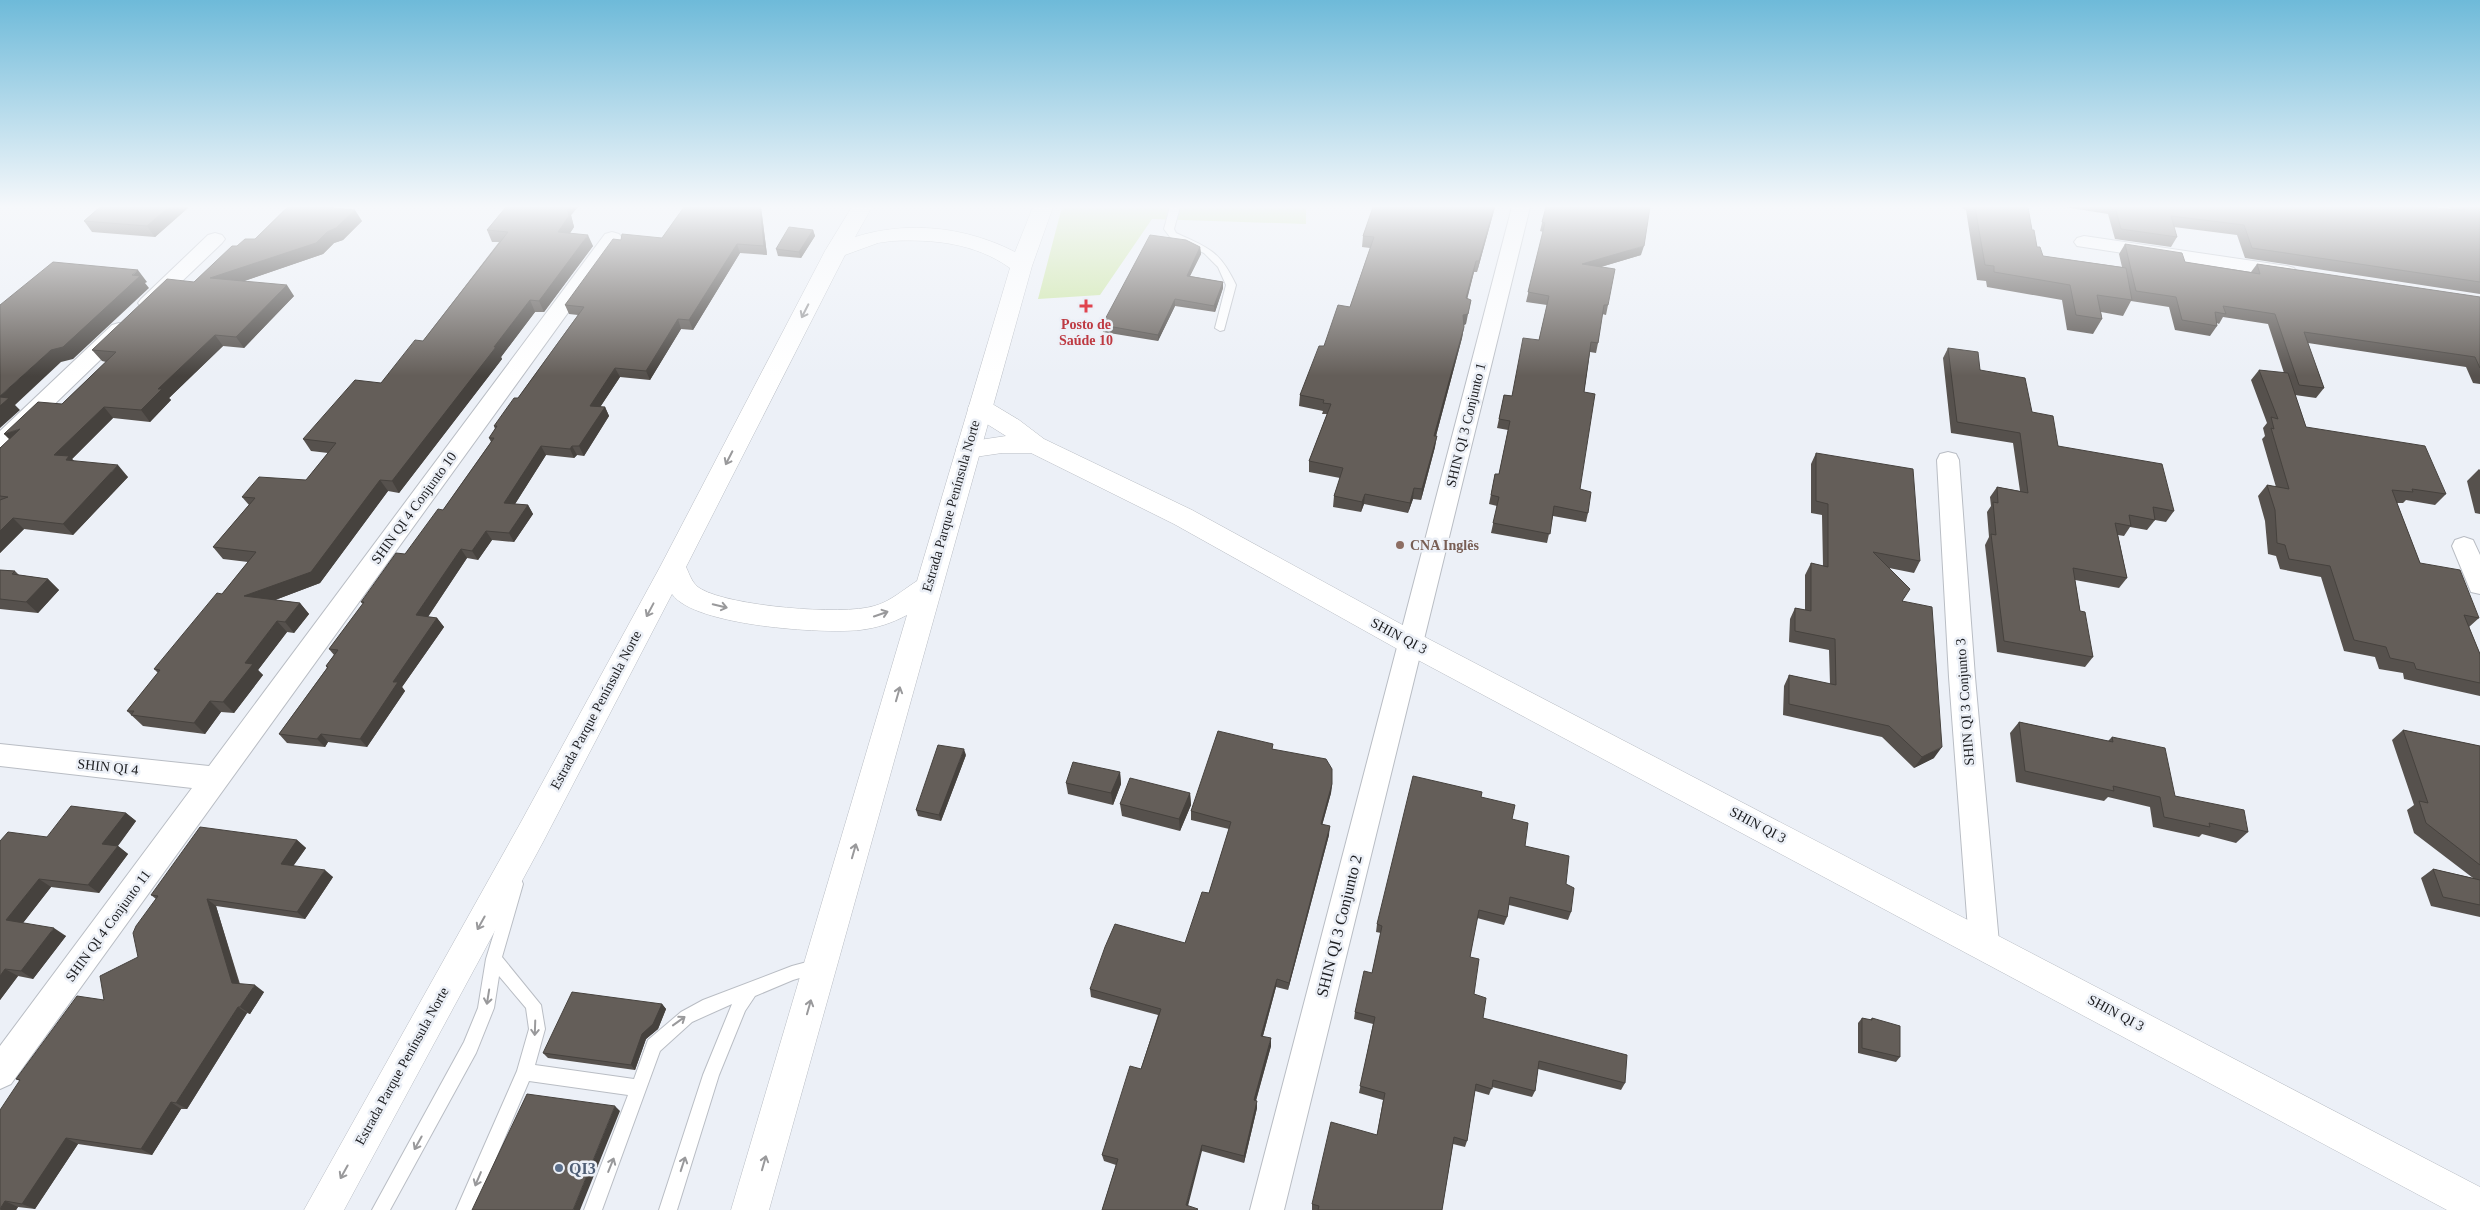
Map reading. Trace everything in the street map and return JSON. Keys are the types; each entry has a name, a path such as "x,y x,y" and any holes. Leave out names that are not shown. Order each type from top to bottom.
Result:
{"main road":[{"name":"Estrada Parque Península Norte","path":"323,1210 532,832 673,567 830,263"},
{"path":"1018,263 1021,266"},
{"name":"Estrada Parque Península Norte","path":"750,1210 1021,266"},
{"name":"SHIN QI 3","path":"980,408 1005,423 1035,445 1183,518 1411,643 1984,943 2480,1207"},
{"name":"SHIN QI 3","path":"968,449 1002,444 1035,445"},
{"path":"673,567 682,588 690,596 702,602 741,612 795,617 844,620 875,617 890,611 928,587"}],"street":[{"path":"0,444 189,263"},
{"name":"SHIN QI 4 Conjunto 10","path":"216,779 593,263"},
{"name":"SHIN QI 3 Conjunto 1","path":"1411,643 1507,263"},
{"path":"2233,263 2306,274"},
{"name":"SHIN QI 3 Conjunto 3","path":"1948,460 1963,687 1984,943"},
{"path":"2464,546 2480,584"},
{"name":"SHIN QI 3 Conjunto 2","path":"1267,1210 1411,643"},
{"name":"SHIN QI 4","path":"0,755 216,779"},
{"name":"SHIN QI 4 Conjunto 11","path":"0,1073 216,779"}],"lane":[{"path":"1219,263 1230,285 1220,328"},
{"path":"381,1210 470,1048 486,1008 494,959 532,832"},
{"path":"465,1210 525,1072 537,1029 533,1005 494,959"},
{"path":"593,1210 640,1088 654,1046 672,1026 692,1012 709,1004 750,991 792,973 821,966"},
{"path":"668,1210 712,1075 739,1006 750,991"},
{"path":"525,1072 640,1088"}],"green space":[{"path":"1047,263 1122,263 1100,295 1038,299"}],"building":[{"path":"51,263 138,270 132,275 140,276 63,347 51,350 0,396 0,305"},
{"path":"214,263 254,263 210,278 287,285 236,337 215,335 158,389 162,389 141,410 104,407 54,455 69,456 66,460 118,465 63,524 13,518 0,531 0,500 8,497 0,496 0,448 20,429 4,434 38,402 62,404 116,352 92,350 167,279 194,282"},
{"path":"483,263 567,263 539,301 530,300 392,481 380,480 311,572 244,596 300,603 285,622 277,621 245,663 253,664 223,702 210,701 194,723 131,715 134,711 127,711 160,670 154,669 217,593 222,594 256,552 213,547 255,498 242,497 259,477 306,480 336,443 303,439 355,380 381,383 415,340 423,341"},
{"path":"595,263 725,263 689,320 678,319 646,371 615,368 590,406 605,407 579,446 572,446 570,449 541,446 504,503 528,505 509,533 486,531 472,551 461,549 416,615 437,618 393,682 398,682 360,739 321,734 317,739 279,734 328,667 326,666 338,650 329,649 364,602 361,602 396,553 405,554 438,509 443,510 494,438 489,438 497,426 494,426 514,398 518,398 584,307 565,305"},
{"path":"1135,263 1193,263 1187,276 1223,282 1214,306 1175,299 1158,335 1102,325"},
{"path":"1365,263 1475,263 1466,298 1471,300 1468,314 1463,315 1464,327 1434,436 1437,436 1422,489 1414,488 1410,503 1365,494 1362,502 1334,496 1343,468 1309,461 1331,404 1323,403 1324,400 1300,395 1319,346 1324,346 1338,305 1350,307"},
{"path":"1535,263 1584,263 1582,264 1615,269 1608,305 1604,305 1598,343 1591,342 1584,392 1595,394 1580,489 1591,492 1588,513 1554,506 1550,534 1493,523 1499,497 1491,495 1495,474 1499,474 1510,421 1499,419 1504,395 1512,396 1523,338 1539,340 1549,296 1528,292"},
{"path":"1985,263 2095,263 2126,268 2132,300 2097,295 2102,319 2076,315 2070,285 1994,272 1994,266"},
{"path":"2130,263 2194,263 2260,274 2257,264 2480,297 2480,368 2475,357 2304,332 2324,388 2299,385 2275,314 2223,306 2226,314 2215,312 2217,326 2182,320 2176,297 2136,291"},
{"path":"2356,263 2480,263 2480,282"},
{"path":"1948,348 1978,352 1980,370 2025,378 2032,412 2053,416 2058,446 2162,464 2174,511 2153,507 2155,520 2129,515 2131,526 2115,523 2127,578 2073,568 2080,611 2085,612 2093,657 2004,641 1991,534 1996,535 1993,502 1998,503 1997,487 2028,493 2020,433 1957,422"},
{"path":"2259,370 2288,373 2306,427 2425,446 2446,494 2412,489 2413,492 2392,490 2420,563 2460,570 2479,618 2464,615 2480,654 2480,683 2416,669 2414,663 2390,658 2386,647 2354,640 2330,566 2289,559 2285,545 2277,543 2275,510 2267,485 2289,489 2271,428 2274,429 2271,417 2278,419"},
{"path":"0,397 9,398 0,406"},
{"path":"1816,453 1913,469 1920,561 1873,552 1910,589 1902,601 1932,607 1942,747 1922,757 1889,726 1789,704 1789,675 1836,685 1835,639 1795,631 1795,608 1811,611 1811,563 1828,567 1828,504 1816,501"},
{"path":"0,570 15,571 12,574 48,579 26,602 0,599"},
{"path":"2019,722 2113,742 2112,737 2165,748 2175,796 2244,810 2248,832 2209,823 2210,827 2164,817 2160,797 2113,786 2114,791 2025,771"},
{"path":"2403,730 2480,746 2480,865 2426,823 2419,801 2428,803"},
{"path":"1218,731 1273,744 1272,749 1326,759 1332,769 1332,784 1321,824 1330,826 1289,983 1277,979 1261,1036 1271,1038 1254,1100 1257,1101 1244,1156 1202,1145 1186,1205 1197,1210 1102,1210 1118,1159 1102,1155 1130,1066 1141,1069 1161,1009 1090,989 1115,924 1185,943 1202,892 1209,893 1231,822 1191,811"},
{"path":"938,745 964,749 939,815 916,810"},
{"path":"1073,762 1120,772 1111,793 1066,783"},
{"path":"1413,776 1482,792 1481,797 1515,805 1512,819 1528,823 1525,846 1569,856 1566,884 1574,888 1571,912 1510,897 1507,917 1479,910 1470,957 1479,959 1474,994 1486,998 1483,1018 1627,1055 1625,1083 1539,1061 1535,1091 1493,1080 1492,1089 1476,1084 1467,1141 1454,1137 1442,1210 1318,1210 1319,1206 1312,1204 1331,1122 1377,1135 1385,1093 1360,1086 1375,1017 1355,1012 1364,971 1372,973 1382,926 1377,924"},
{"path":"1130,778 1190,793 1179,819 1120,804"},
{"path":"71,806 126,813 102,844 118,846 88,885 39,879 6,920 54,928 21,971 5,969 0,976 0,841 8,832 47,837"},
{"path":"200,827 297,840 281,864 325,870 297,912 207,899 232,983 255,985 240,1007 238,1007 176,1103 171,1102 141,1149 66,1138 22,1204 5,1201 0,1209 0,1110 20,1080 16,1079 77,996 104,1000 100,976 138,957 133,933 136,926 158,896 151,895"},
{"path":"2433,869 2480,880 2480,905 2443,897"},
{"path":"572,992 662,1004 653,1024 642,1034 631,1065 543,1053"},
{"path":"1862,1018 1872,1020 1872,1018 1900,1026 1900,1057 1862,1048"},
{"path":"527,1094 615,1106 573,1210 472,1210"}],"place":[{"name":"Posto de Saúde 10","path":"1086,306"},
{"name":"CNA Inglês","path":"1400,545"},
{"name":"QI3","path":"559,1168"}]}
